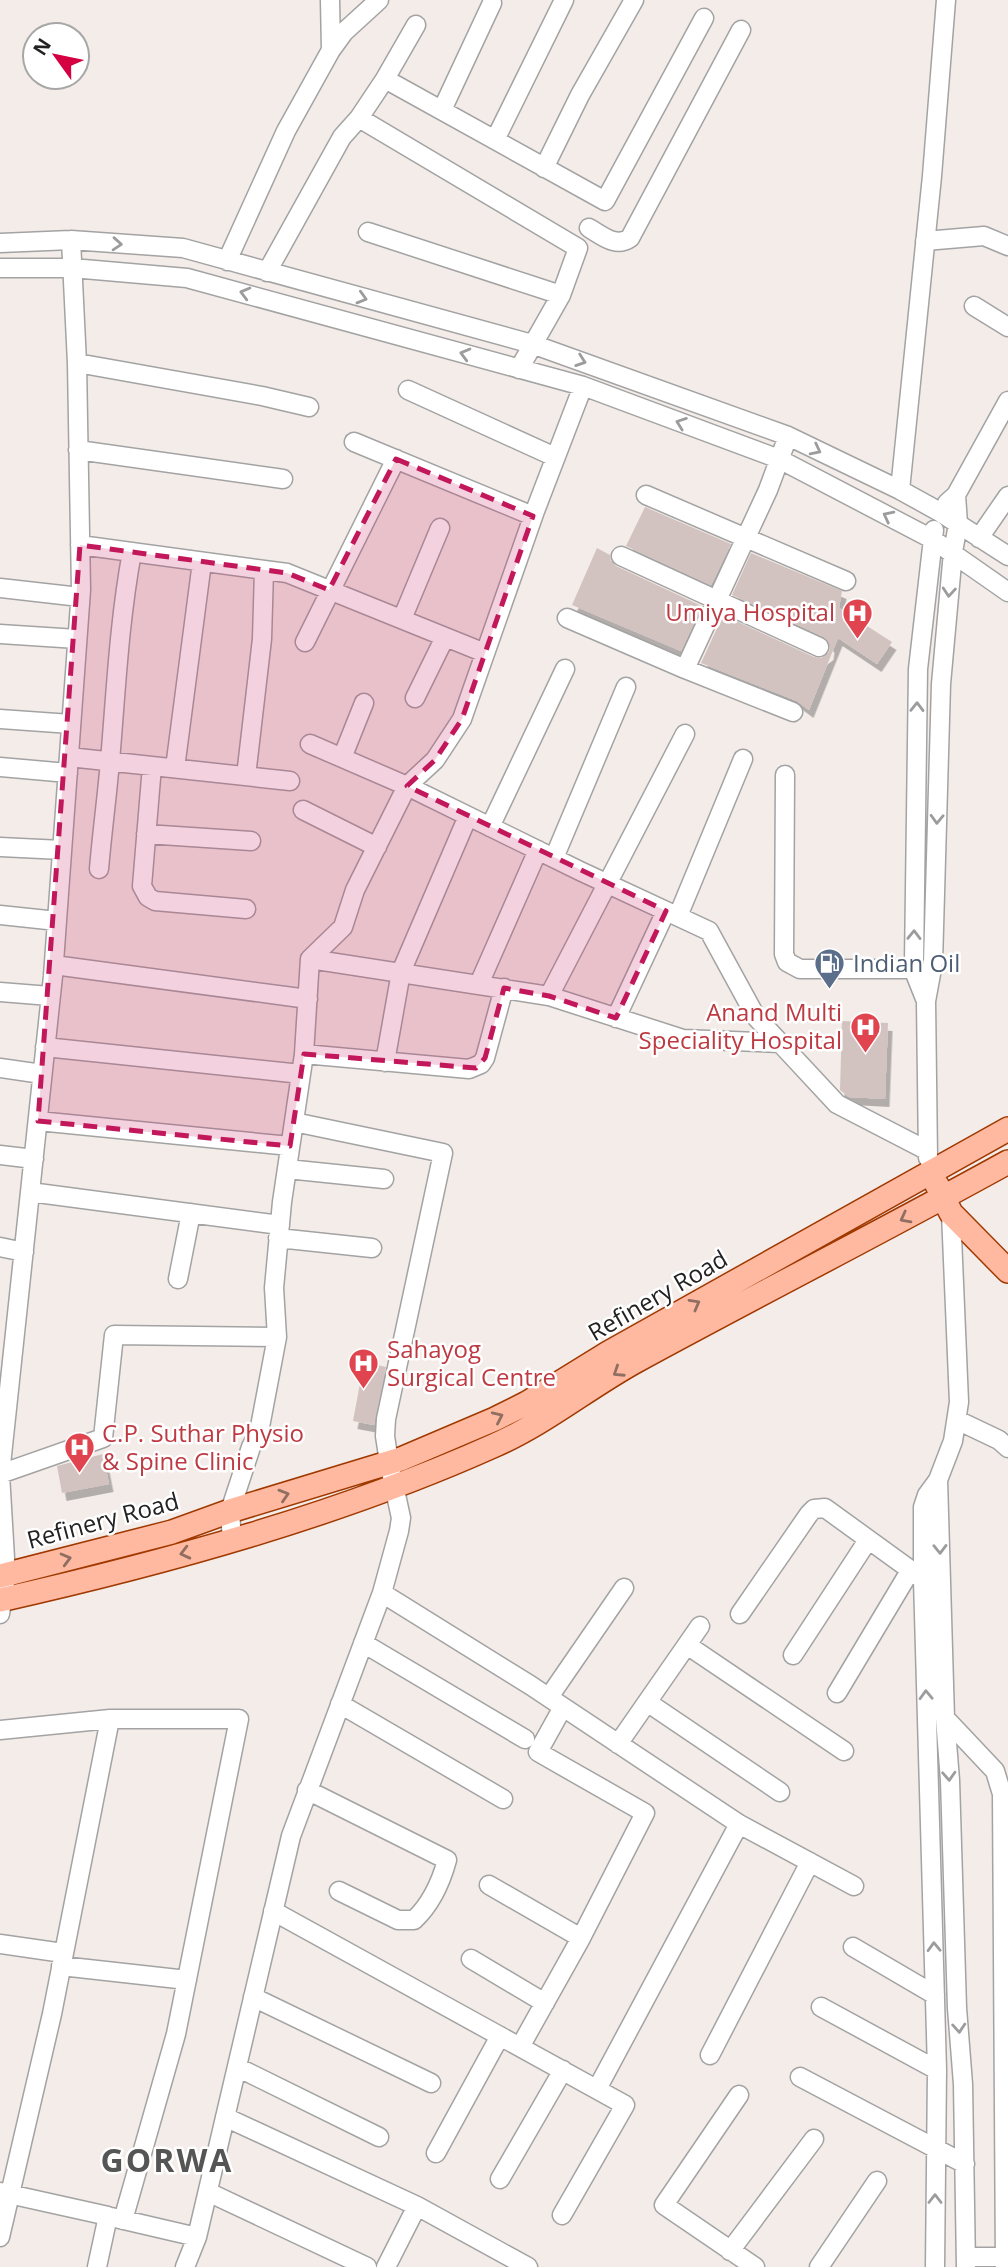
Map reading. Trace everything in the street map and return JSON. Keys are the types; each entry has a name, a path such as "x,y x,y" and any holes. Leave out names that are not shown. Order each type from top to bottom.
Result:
{"main road":[{"name":"Refinery Road","path":"3,1575 172,1532 230,1511 401,1460 495,1419 527,1403 928,1161 1008,1129"},
{"path":"928,1161 947,1205 1008,1271"},
{"name":"Refinery Road","path":"1,1604 232,1541 394,1486 517,1434 558,1412 632,1363 947,1205 1008,1162"}],"street":[{"path":"330,0 331,50"},
{"path":"227,261 286,131 331,50 344,32 379,0"},
{"path":"495,140 564,0"},
{"path":"544,168 580,95 634,0"},
{"path":"900,490 946,0"},
{"path":"442,110 492,3"},
{"path":"519,369 561,295 578,248 704,18"},
{"path":"267,272 342,137 359,118 385,79 416,25"},
{"path":"589,228 613,242 625,242 631,238 741,30"},
{"path":"385,79 605,201"},
{"path":"359,118 578,248"},
{"path":"368,232 561,295"},
{"path":"925,241 984,236 1008,246"},
{"path":"1,1604 1,1465 54,965 80,597 77,363 71,240"},
{"path":"0,243 71,240 183,248 531,344 788,436 900,490 1008,556"},
{"path":"0,268 72,268 187,278 583,386 779,459 932,539 1008,592"},
{"path":"308,310 316,285"},
{"path":"974,306 1008,327"},
{"path":"77,363 309,407"},
{"path":"232,1541 230,1511 250,1447 259,1432 277,1337 274,1287 287,1169 304,1054 310,960 343,927 355,890 407,786 435,760 462,719 533,516 583,386"},
{"path":"408,390 555,457"},
{"path":"926,1001 914,969 918,669 932,539 938,511 956,495 1007,406"},
{"path":"685,669 746,538 788,436"},
{"path":"354,442 533,516"},
{"path":"78,450 283,480"},
{"path":"305,642 396,459"},
{"path":"646,495 846,582"},
{"path":"928,1161 926,1001 933,963 941,684 958,524 956,495"},
{"path":"979,538 1008,496"},
{"path":"402,619 440,528"},
{"path":"80,545 287,573 485,653"},
{"path":"99,869 123,598 132,552"},
{"path":"621,556 819,647"},
{"path":"175,768 202,562"},
{"path":"246,776 261,639 264,570"},
{"path":"0,588 80,597"},
{"path":"567,618 793,712"},
{"path":"0,634 77,639"},
{"path":"415,698 445,637"},
{"path":"490,827 565,670"},
{"path":"479,984 546,854 626,687"},
{"path":"342,758 364,703"},
{"path":"0,719 71,724"},
{"path":"549,996 685,734"},
{"path":"310,744 407,786 709,930 756,1017 837,1104 928,1161"},
{"path":"616,1018 672,914 743,759"},
{"path":"0,767 110,761 290,781"},
{"path":"152,766 142,886 148,897 155,901 246,909"},
{"path":"785,775 784,954 787,962 800,969 914,969"},
{"path":"303,810 377,847"},
{"path":"385,1062 401,972 468,816"},
{"path":"146,834 251,841"},
{"path":"0,847 62,850"},
{"path":"0,915 57,921"},
{"path":"310,960 549,996 682,1039 780,1043"},
{"path":"54,965 307,999"},
{"path":"304,1054 476,1068 485,1058 504,988"},
{"path":"0,992 50,996"},
{"path":"45,1047 301,1074"},
{"path":"0,1068 43,1074"},
{"path":"38,1121 290,1146"},
{"path":"185,2267 197,2237 208,2192 290,1836 382,1593 401,1518 385,1436 386,1419 443,1153 294,1122"},
{"path":"0,1155 34,1159"},
{"path":"287,1169 384,1179"},
{"path":"30,1192 191,1213 372,1248"},
{"path":"935,2267 935,1995 928,1742 916,1575 923,1507 927,1495 938,1480 953,1441 959,1402 947,1205"},
{"path":"178,1279 191,1213"},
{"path":"0,1247 24,1252"},
{"path":"1,1465 103,1438 114,1335 277,1337"},
{"path":"957,1420 999,1440 1008,1448"},
{"path":"938,1480 945,1718 965,2164 966,2262 1006,2260 1004,1788 995,1771 945,1718"},
{"path":"740,1614 814,1509 825,1508 916,1575"},
{"path":"793,1655 868,1540"},
{"path":"838,1693 916,1575"},
{"path":"520,2047 581,1938 645,1813 538,1752 556,1702 624,1588"},
{"path":"382,1593 556,1702 739,1824 854,1886"},
{"path":"618,1744 700,1626"},
{"path":"363,1643 525,1739"},
{"path":"687,1645 844,1751"},
{"path":"647,1702 780,1792"},
{"path":"340,1704 503,1799"},
{"path":"0,2237 5,2193 52,2014 110,1719"},
{"path":"0,1730 110,1719 239,1719 176,2034 116,2218 97,2267"},
{"path":"928,1742 947,1748"},
{"path":"307,1790 447,1860 424,1911 414,1920 398,1920 339,1891"},
{"path":"597,2089 739,1824"},
{"path":"710,2055 810,1863"},
{"path":"489,1885 581,1938"},
{"path":"273,1911 625,2105 562,2215"},
{"path":"0,1944 62,1959 187,1980"},
{"path":"853,1947 935,1995"},
{"path":"471,1959 545,2003"},
{"path":"253,1997 431,2083"},
{"path":"821,2007 937,2070"},
{"path":"436,2153 500,2036"},
{"path":"237,2067 379,2137"},
{"path":"500,2179 563,2070"},
{"path":"800,2077 965,2164"},
{"path":"739,2095 664,2205 755,2267"},
{"path":"225,2117 417,2206 528,2267"},
{"path":"730,2251 814,2139"},
{"path":"819,2267 877,2181"},
{"path":"208,2192 367,2267"},
{"path":"5,2193 197,2237"},
{"path":"386,2267 417,2206"}],"highlighted area":[{"path":"396,459 533,516 462,719 435,760 407,786 666,911 616,1018 549,996 504,988 485,1058 476,1068 304,1054 290,1146 38,1121 80,545 287,573 329,590"}],"building":[{"path":"645,507 731,544 711,585 626,546"},
{"path":"597,548 610,555 611,562 616,566 702,606 681,651 572,605"},
{"path":"751,553 842,591 839,608 892,642 877,664 838,638 809,710 797,701 701,663 723,615 814,657 821,658 829,652 830,645 824,637 732,595"},
{"path":"842,1021 888,1023 885,1099 849,1097 840,1090"},
{"path":"364,1362 386,1367 374,1425 353,1421"},
{"path":"103,1454 109,1484 62,1493 57,1466"}],"place":[{"name":"Umiya Hospital","path":"858,640"},
{"name":"Indian Oil","path":"830,991"},
{"name":"Anand Multi Speciality Hospital","path":"865,1054"},
{"name":"Sahayog Surgical Centre","path":"364,1391"},
{"name":"C.P. Suthar Physio & Spine Clinic","path":"79,1475"}],"district":[{"name":"GORWA","path":"167,2161"}]}
